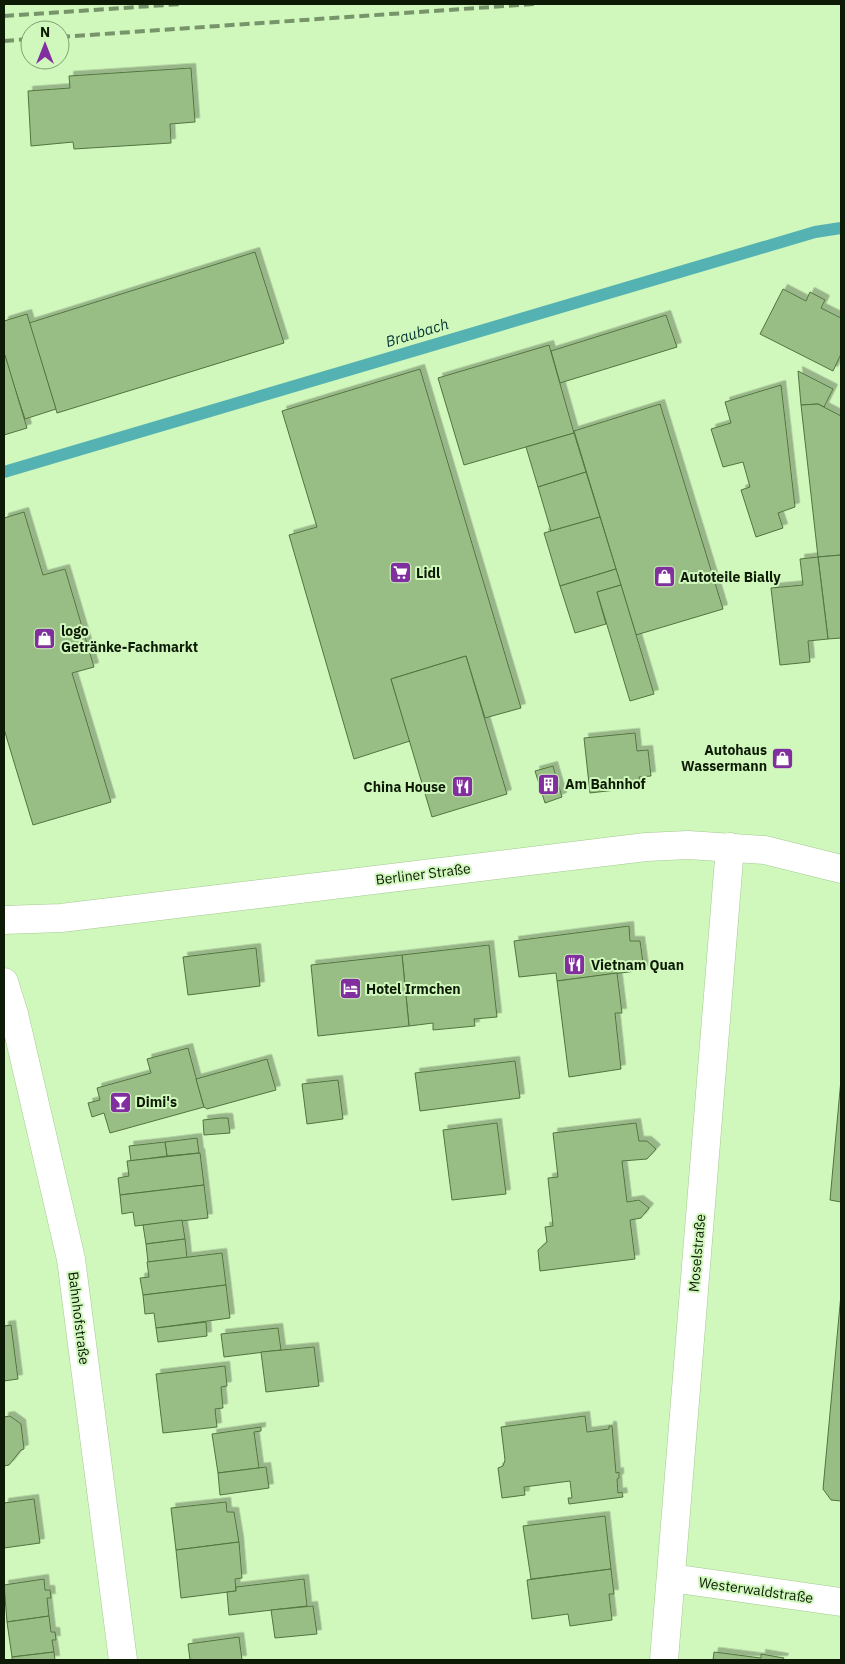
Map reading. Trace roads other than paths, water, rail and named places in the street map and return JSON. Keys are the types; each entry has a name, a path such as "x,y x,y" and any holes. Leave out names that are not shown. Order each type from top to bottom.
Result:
{"street":[{"name":"Berliner Straße","path":"4,920 61,918 646,847 730,847 765,850 841,869"},
{"name":"Moselstraße","path":"664,1660 730,847"},
{"name":"Bahnhofstraße","path":"4,982 14,1014 71,1259 123,1660"},
{"name":"Westerwaldstraße","path":"671,1578 841,1602"}],"waterway":[{"name":"Braubach","path":"4,472 815,232 841,228"}],"railway":[{"path":"4,16 181,4"},
{"path":"70,36 534,4"},
{"path":"4,41 20,40"}],"place":[{"name":"Lidl","path":"400,573"},
{"name":"Autoteile Bially","path":"664,577"},
{"name":"logo Getränke-Fachmarkt","path":"45,639"},
{"name":"Autohaus Wassermann","path":"783,758"},
{"name":"Am Bahnhof","path":"549,784"},
{"name":"China House","path":"462,787"},
{"name":"Vietnam Quan","path":"575,965"},
{"name":"Hotel Irmchen","path":"350,989"},
{"name":"Dimi's","path":"120,1102"}]}
